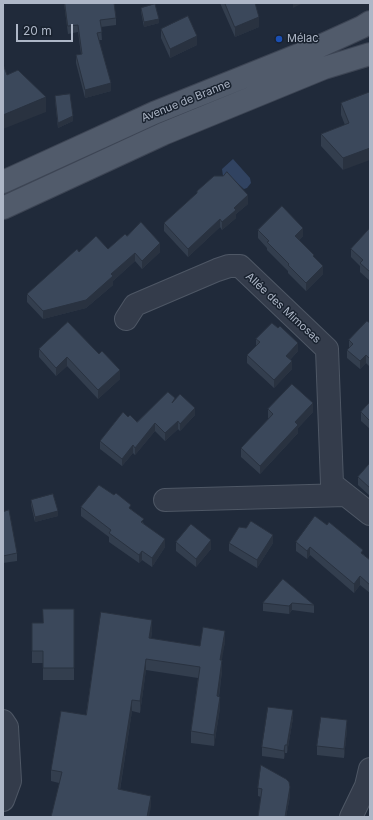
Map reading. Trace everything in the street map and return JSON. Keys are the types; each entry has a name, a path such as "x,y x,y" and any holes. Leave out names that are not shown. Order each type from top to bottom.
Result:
{"main road":[{"name":"Avenue de Branne","path":"3,182 154,113 316,48 370,22"},
{"name":"Avenue de Branne","path":"3,208 163,134 324,68 370,54"}],"street":[{"name":"Allée des Mimosas","path":"126,319 135,305 217,270 229,266 240,266 327,349 332,484 370,514"},
{"path":"165,500 346,495"},
{"path":"3,721 7,727 10,781 3,800"},
{"path":"351,817 369,780"}],"water":[{"path":"233,159 250,178 251,183 247,188 244,189 234,180 223,176 222,169"}],"building":[{"path":"65,3 114,3 116,18 100,20 102,32 97,33 111,83 85,90 76,55 82,54 78,25 68,26"},
{"path":"225,3 255,3 259,17 235,27"},
{"path":"155,4 159,19 144,22 141,8"},
{"path":"188,16 197,36 170,49 161,29"},
{"path":"3,64 7,75 18,70 46,97 3,115"},
{"path":"370,92 370,148 343,158 321,134 349,123 341,103"},
{"path":"70,94 73,116 58,123 55,96"},
{"path":"227,172 248,195 234,208 236,210 222,222 220,219 188,249 164,223 214,176 223,176"},
{"path":"282,206 303,228 295,236 323,266 306,283 267,242 269,241 258,230"},
{"path":"141,222 160,243 142,261 135,253 111,274 113,276 86,300 43,311 27,294 77,249 79,252 96,236 108,249 125,234 127,236"},
{"path":"370,228 370,272 360,263 363,260 351,249"},
{"path":"367,321 370,323 370,359 366,355 360,361 347,350 353,344 349,340"},
{"path":"68,322 99,354 102,351 120,370 98,390 67,357 56,368 39,349"},
{"path":"272,323 278,328 280,326 298,343 286,356 292,361 274,380 247,355 260,342 256,339"},
{"path":"292,384 313,403 295,422 298,425 260,466 241,448 273,414 268,409"},
{"path":"168,392 175,398 172,403 180,394 195,408 180,424 178,421 165,433 155,423 135,448 133,445 122,459 100,441 123,412 128,417 130,415 137,422"},
{"path":"370,402 370,421 361,412"},
{"path":"370,463 370,488 358,477"},
{"path":"99,485 114,495 116,493 131,505 129,508 144,519 141,522 165,539 152,558 142,551 139,555 109,533 111,530 81,507"},
{"path":"53,494 58,511 35,517 31,500"},
{"path":"9,510 17,553 3,556 3,512"},
{"path":"315,516 327,525 329,522 363,550 361,553 370,560 370,585 360,576 354,584 310,547 307,551 296,542"},
{"path":"251,521 273,535 257,560 229,543 239,527 246,528"},
{"path":"191,524 211,540 196,559 176,542"},
{"path":"283,579 314,605 292,603 289,606 263,603"},
{"path":"43,609 74,609 74,668 43,668 43,651 32,651 32,623 43,623"},
{"path":"101,612 152,620 149,638 200,646 203,627 225,631 220,660 222,660 217,696 220,697 214,735 191,731 200,667 146,659 140,701 132,700 118,789 151,796 147,817 51,817 62,772 51,770 61,711 86,715"},
{"path":"268,707 293,710 287,745 285,745 284,751 262,747"},
{"path":"321,717 347,720 344,749 317,746"},
{"path":"261,765 289,782 290,787 285,817 258,817 262,789 258,788"}],"place":[{"name":"Mélac","path":"279,39"}]}
